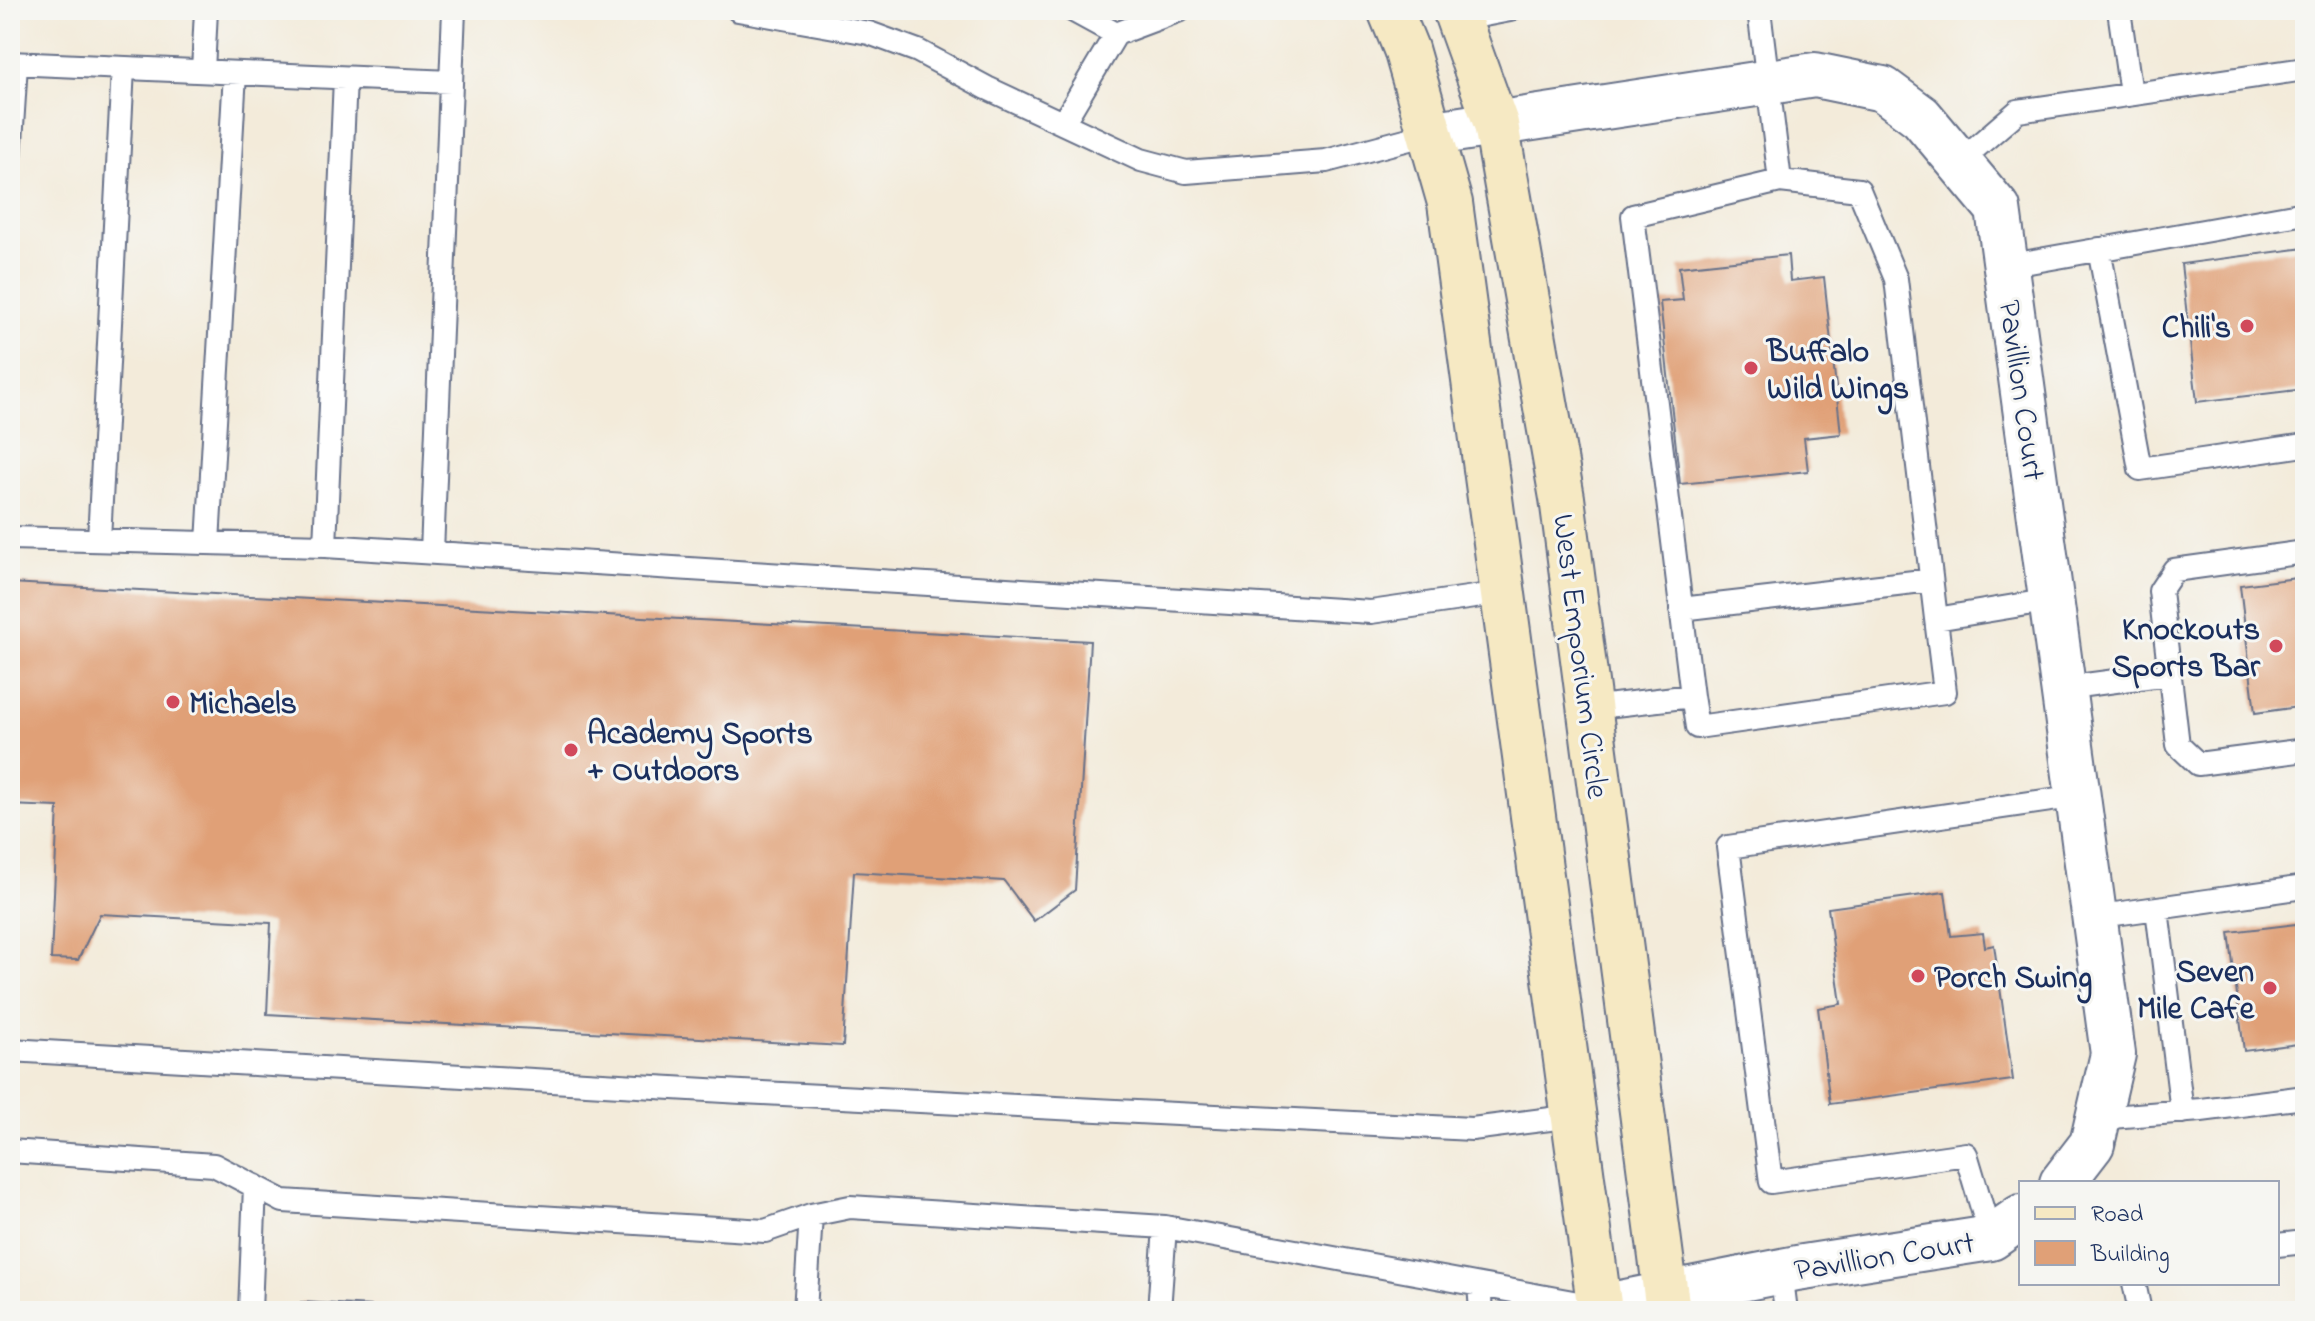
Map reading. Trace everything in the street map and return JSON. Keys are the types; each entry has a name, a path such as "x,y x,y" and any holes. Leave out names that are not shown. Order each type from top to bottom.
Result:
{"street":[{"path":"1390,10 1406,49 1450,203 1600,1309"},
{"name":"West Emporium Circle","path":"1456,15 1496,124 1562,498 1667,1303"},
{"name":"Pavillion Court","path":"1428,134 1815,75 1883,89 1921,117 1998,209 2113,1054 2092,1144 2064,1181"},
{"path":"1520,720 1589,708"},
{"name":"Pavillion Court","path":"1600,1309 1783,1291 2006,1228"}],"lane":[{"path":"203,71 206,10"},
{"path":"432,552 454,10"},
{"path":"738,10 835,19 918,51 987,88 1141,160 1186,172 1326,161 1428,134"},
{"path":"1072,10 1116,34"},
{"path":"1063,123 1116,34 1180,10"},
{"path":"1456,15 1510,10"},
{"path":"1759,10 1780,181"},
{"path":"2119,10 2131,94"},
{"path":"10,158 13,64 451,82"},
{"path":"99,540 123,68"},
{"path":"1959,162 2018,111 2305,69"},
{"path":"208,543 235,73"},
{"path":"325,546 345,78"},
{"path":"1780,181 1859,190 1896,279 1945,692 1697,727 1633,216 1780,181"},
{"path":"2006,266 2305,213"},
{"path":"2099,249 2140,469 2305,445"},
{"path":"10,538 325,546 1371,612 1502,593"},
{"path":"2305,552 2174,570 2160,591 2178,745 2198,764 2305,750"},
{"path":"1681,609 1931,580"},
{"path":"1936,619 2051,600"},
{"path":"2063,688 2168,674"},
{"path":"1589,708 1692,696"},
{"path":"2006,1228 1966,1154 1771,1182 1728,847 2078,796"},
{"path":"2094,917 2305,887"},
{"path":"2157,909 2182,1112"},
{"path":"10,1050 1472,1129 1574,1116"},
{"path":"2098,1118 2182,1112 2305,1097"},
{"path":"10,1151 214,1165 283,1201 750,1231 765,1231 811,1215 850,1207 1165,1227 1600,1309"},
{"path":"250,1311 255,1186"},
{"path":"805,1311 811,1215"},
{"path":"1159,1311 1165,1227"},
{"path":"2279,1245 2305,1242"},
{"path":"1479,1285 1481,1311"},
{"path":"2134,1285 2140,1311"}],"building":[{"name":"Chili's","path":"2305,248 2305,389 2197,402 2181,264"},
{"name":"Buffalo Wild Wings","path":"1788,255 1790,281 1824,277 1841,434 1804,438 1808,471 1680,484 1660,302 1683,300 1679,267"},
{"name":"Knockouts Sports Bar","path":"2305,577 2305,706 2255,713 2240,585"},
{"name":"Academy Sports + Outdoors","path":"10,583 1090,641 1075,890 1034,921 1004,881 854,872 843,1046 267,1014 271,923 100,914 78,960 51,959 58,807 10,805"},
{"name":"Porch Swing","path":"1945,892 1951,936 1983,933 1985,947 1994,945 2013,1080 1830,1104 1818,1008 1841,1004 1828,908"},
{"name":"Seven Mile Cafe","path":"2305,923 2305,1043 2244,1051 2229,932"},
{"path":"301,1302 406,1308 406,1311 301,1311"}],"place":[{"name":"Chili's","path":"2247,326"},
{"name":"Buffalo Wild Wings","path":"1751,368"},
{"name":"Knockouts Sports Bar","path":"2276,646"},
{"name":"Michaels","path":"173,702"},
{"name":"Academy Sports + Outdoors","path":"571,750"},
{"name":"Porch Swing","path":"1918,976"},
{"name":"Seven Mile Cafe","path":"2270,988"}]}
